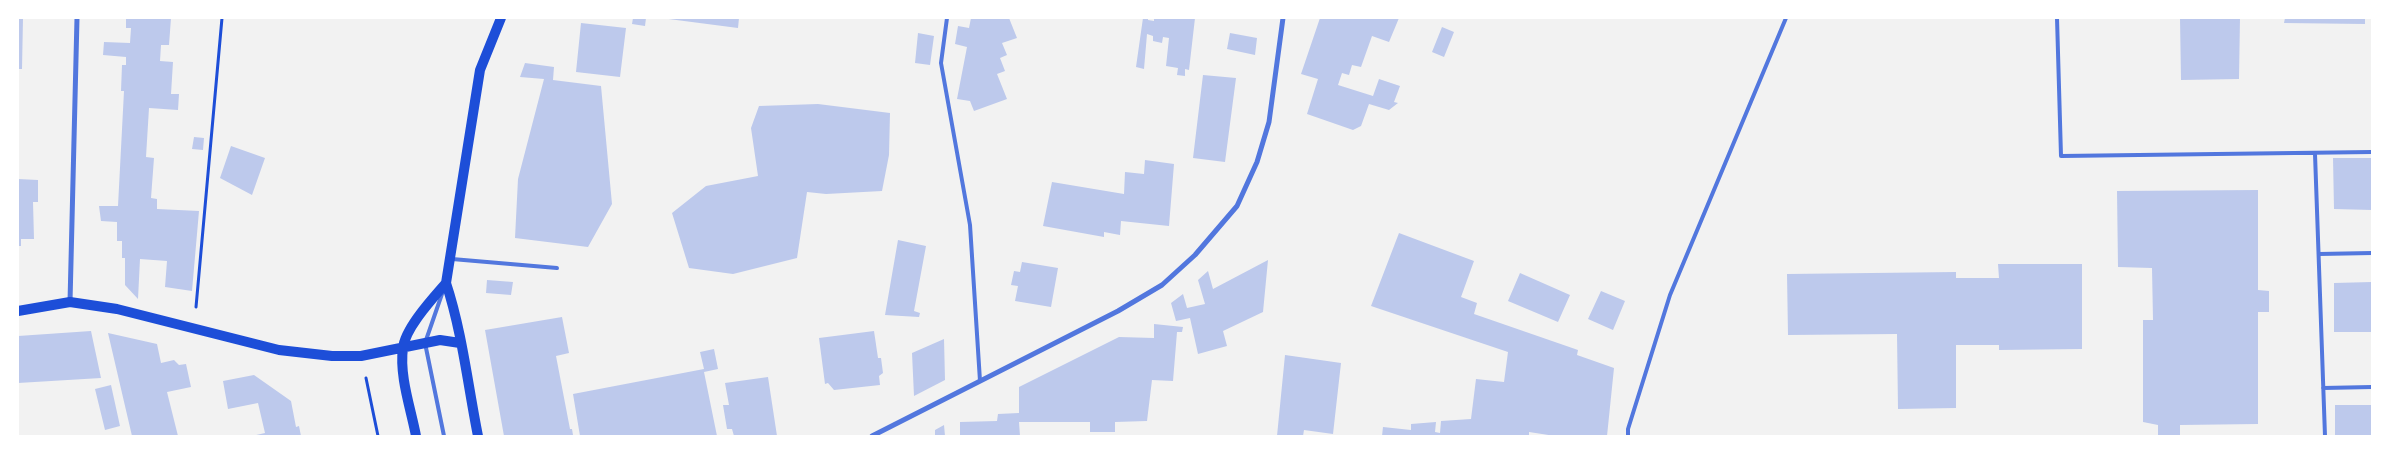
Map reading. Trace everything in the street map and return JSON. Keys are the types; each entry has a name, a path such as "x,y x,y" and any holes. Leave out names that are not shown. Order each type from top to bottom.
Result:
{"main road":[{"path":"478,436 460,343 457,315 446,283 480,70 501,18"},
{"path":"416,436 404,373 402,346 418,317 446,283"},
{"path":"18,311 70,302 117,309 279,350 332,356 361,356 402,346 440,340 460,343"}],"street":[{"path":"70,302 77,18"},
{"path":"872,436 1118,311 1162,285 1195,255 1237,206 1258,162 1269,122 1283,18"}],"lane":[{"path":"947,18 942,63 970,225 980,381"},
{"path":"1628,436 1628,429 1670,295 1786,18"},
{"path":"2057,18 2061,156 2372,152"},
{"path":"2315,154 2325,436"},
{"path":"2319,254 2372,253"},
{"path":"450,259 557,268"},
{"path":"444,436 425,343 446,283"},
{"path":"2323,388 2372,387"}],"path":[{"path":"194,330 222,18"},
{"path":"370,397 378,436"}],"building":[{"path":"18,18 23,18 22,69 18,69"},
{"path":"126,18 171,18 169,45 161,45 160,61 173,62 171,94 179,94 178,110 149,108 146,157 154,158 151,198 157,199 157,209 199,211 192,291 165,287 167,261 140,259 138,299 125,285 125,258 122,258 122,241 117,241 117,222 101,221 99,206 118,206 124,91 121,91 122,65 126,65 126,57 103,55 104,42 130,43 131,28 126,28"},
{"path":"633,18 646,18 645,26 632,24"},
{"path":"661,18 739,18 738,28"},
{"path":"971,18 1009,18 1017,38 1002,43 1007,55 1000,58 1005,71 997,74 1007,99 974,111 970,101 957,99 967,47 955,44 958,26 969,28"},
{"path":"1143,18 1154,21 1154,18 1195,18 1189,70 1185,69 1185,76 1177,75 1178,68 1166,66 1169,38 1163,37 1162,43 1153,41 1153,36 1147,34 1144,69 1136,67"},
{"path":"1320,18 1399,18 1389,42 1372,36 1361,67 1352,65 1349,75 1342,73 1338,85 1373,96 1379,79 1400,86 1394,102 1398,103 1389,110 1369,104 1361,126 1353,130 1307,114 1318,79 1301,74"},
{"path":"2180,18 2240,18 2239,79 2181,80"},
{"path":"2285,18 2365,18 2365,24 2284,23"},
{"path":"581,23 626,28 620,77 576,72"},
{"path":"1442,27 1454,32 1444,57 1432,52"},
{"path":"918,33 934,36 930,65 915,63"},
{"path":"1230,33 1257,38 1255,55 1227,49"},
{"path":"525,63 554,67 553,80 601,86 612,204 588,247 515,238 518,179 544,79 520,77"},
{"path":"1203,75 1236,78 1225,162 1193,158"},
{"path":"818,104 890,113 889,155 882,191 826,194 807,192 797,258 733,274 689,268 672,213 706,186 758,176 751,128 759,106"},
{"path":"194,137 204,138 203,150 192,149"},
{"path":"231,146 265,158 252,195 220,178"},
{"path":"2333,158 2372,158 2372,210 2334,209"},
{"path":"1145,160 1174,164 1169,226 1121,221 1120,235 1104,232 1104,237 1043,226 1052,182 1124,194 1125,172 1144,174"},
{"path":"18,179 38,180 38,202 33,202 34,239 21,239 21,246 18,246"},
{"path":"2258,190 2258,290 2269,291 2269,312 2258,312 2258,424 2180,425 2180,436 2158,436 2158,425 2143,422 2143,320 2153,320 2152,268 2118,267 2117,191"},
{"path":"1399,233 1474,261 1461,297 1477,303 1474,314 1578,350 1577,355 1614,368 1607,436 1555,436 1529,432 1529,436 1382,436 1383,427 1411,430 1411,424 1436,422 1435,432 1440,433 1441,421 1471,419 1476,379 1504,382 1508,352 1371,306"},
{"path":"898,240 926,246 914,311 920,313 919,317 885,315"},
{"path":"1268,260 1263,312 1223,331 1227,346 1198,354 1190,318 1176,321 1171,303 1183,294 1187,308 1205,304 1198,280 1208,271 1213,289"},
{"path":"1022,262 1058,268 1051,307 1015,301 1018,286 1011,285 1014,271 1020,272"},
{"path":"1998,264 2082,264 2082,349 1999,350 1999,345 1956,345 1956,408 1898,409 1897,334 1788,335 1787,274 1956,272 1956,278 1999,278"},
{"path":"1520,273 1570,295 1558,322 1508,301"},
{"path":"487,280 513,282 511,295 486,293"},
{"path":"2372,282 2372,332 2334,332 2334,283"},
{"path":"1601,291 1625,301 1613,330 1588,319"},
{"path":"562,317 569,353 556,356 570,429 572,429 573,435 504,436 485,330"},
{"path":"1154,324 1183,327 1182,332 1177,332 1173,381 1152,380 1147,421 1115,422 1115,432 1090,432 1090,422 1019,422 1020,436 960,436 960,422 997,421 998,414 1019,413 1019,387 1119,337 1154,338"},
{"path":"91,331 101,378 18,383 18,336"},
{"path":"874,331 878,358 881,358 883,373 879,376 880,385 834,390 828,383 825,384 819,338"},
{"path":"108,333 157,344 161,363 174,360 179,365 186,364 191,387 167,392 178,436 132,436"},
{"path":"944,339 945,380 914,396 912,353"},
{"path":"714,349 718,369 704,372 717,436 580,436 573,394 704,369 700,352"},
{"path":"1285,355 1341,363 1333,434 1304,430 1303,436 1277,436"},
{"path":"254,375 291,401 296,427 299,426 301,436 252,436 265,433 258,403 228,409 223,381"},
{"path":"768,377 777,436 734,436 732,429 727,429 723,405 729,405 725,383"},
{"path":"111,385 120,426 105,430 95,389"},
{"path":"2335,405 2372,405 2372,436 2335,436"},
{"path":"944,425 945,436 935,436 935,430"}]}
